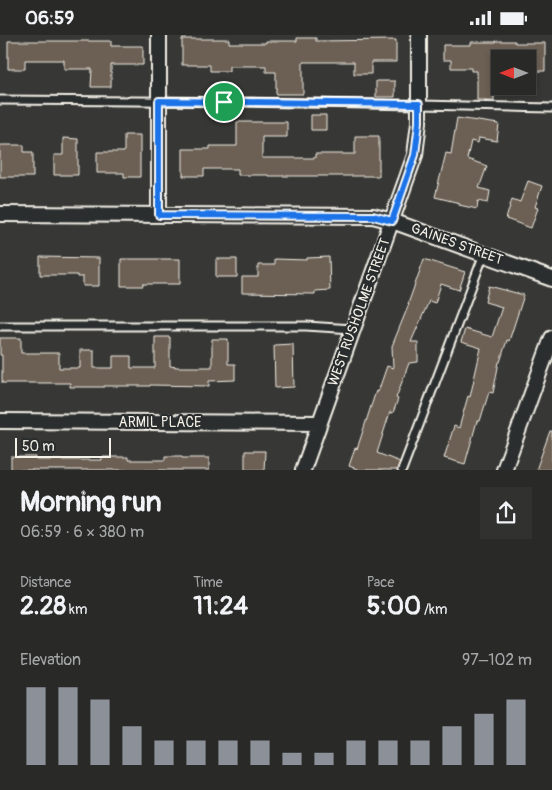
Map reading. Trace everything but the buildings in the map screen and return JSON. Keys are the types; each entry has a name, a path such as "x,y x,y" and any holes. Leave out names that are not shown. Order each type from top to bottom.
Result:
{"street":[{"path":"159,35 159,215"},
{"name":"WEST RUSHOLME STREET","path":"303,470 415,155 419,122 419,35"},
{"name":"GAINES STREET","path":"0,214 373,216 392,221 552,279"},
{"path":"504,470 552,338"},
{"name":"ARMIL PLACE","path":"0,421 320,423"}],"lane":[{"path":"0,101 419,104 552,108"},
{"path":"402,470 484,254"},
{"path":"0,326 306,326 353,329"}],"route":[{"path":"159,101 224,102 419,104 415,155 392,221 373,216 159,215 159,101"}]}
